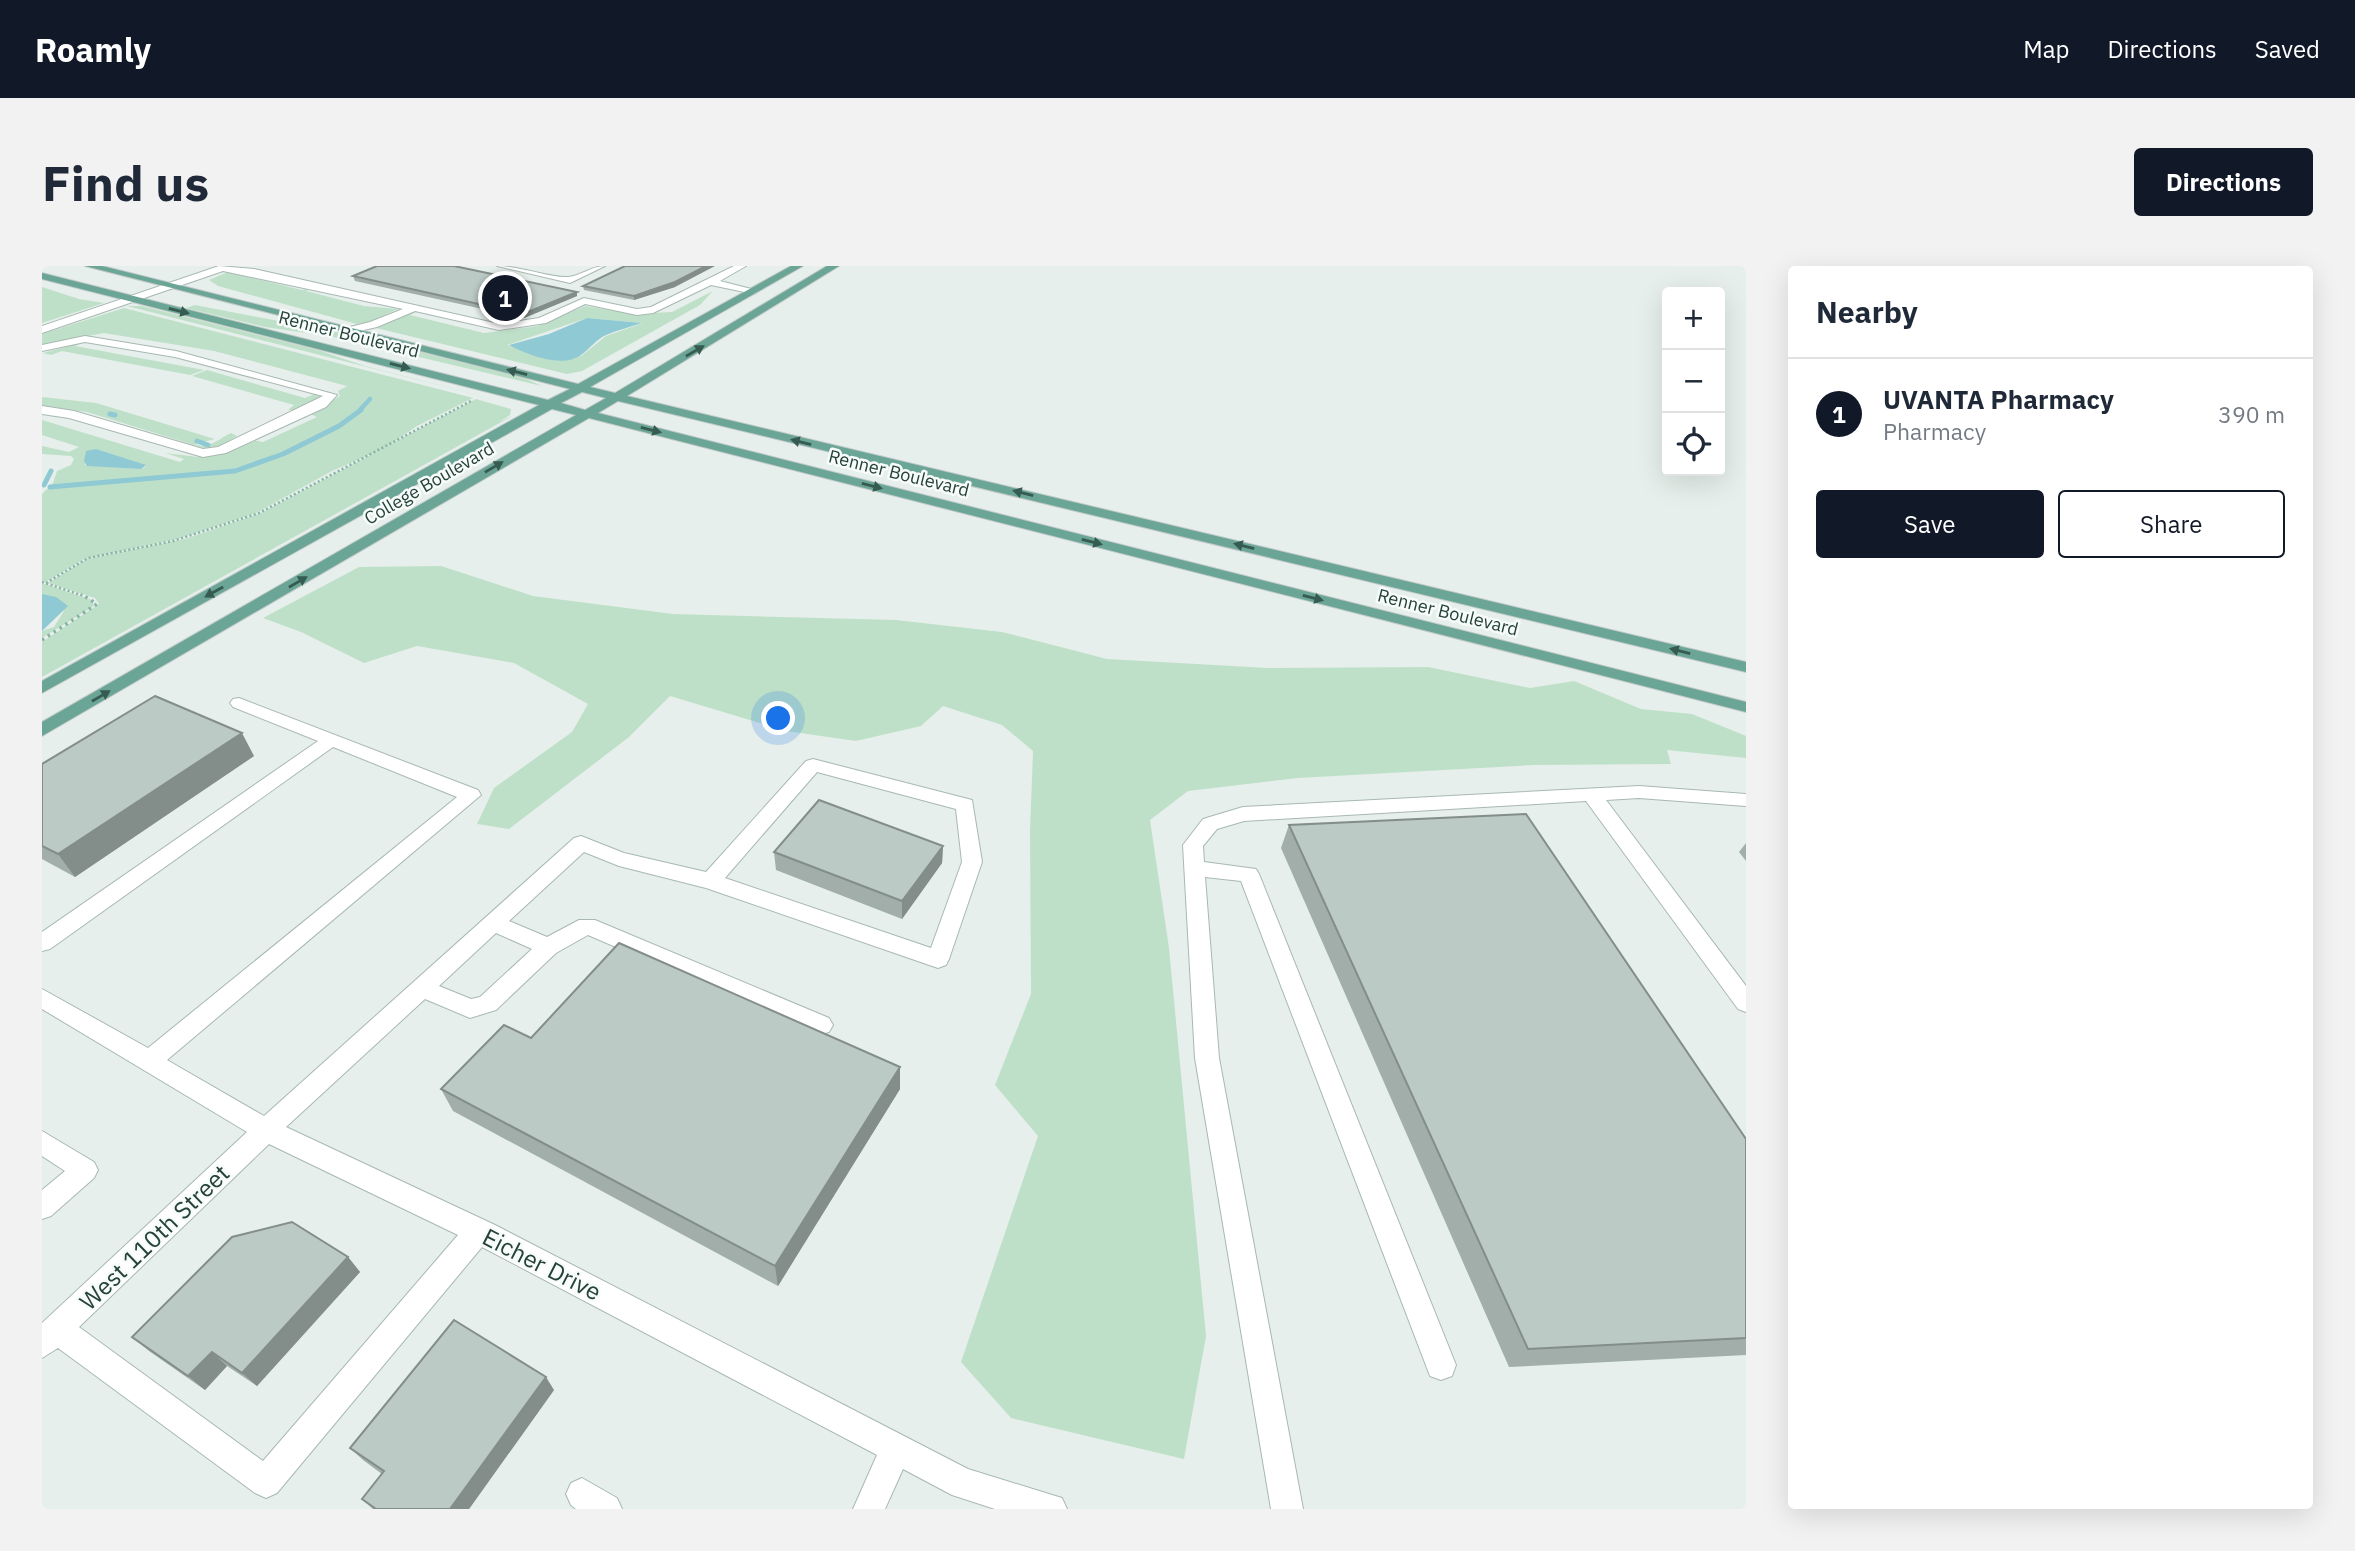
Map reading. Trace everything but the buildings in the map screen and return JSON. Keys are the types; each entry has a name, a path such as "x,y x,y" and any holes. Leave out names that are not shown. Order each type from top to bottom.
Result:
{"main road":[{"name":"Renner Boulevard","path":"90,266 614,396 1746,667"},
{"name":"College Boulevard","path":"42,688 798,266"},
{"name":"College Boulevard","path":"42,730 834,266"},
{"path":"42,270 137,288 171,286"},
{"name":"Renner Boulevard","path":"42,276 1746,707"},
{"path":"133,299 179,298 337,327"}],"street":[{"path":"254,272 270,266"},
{"path":"502,266 570,280 600,266"},
{"path":"43,328 225,267 499,327 542,321 584,301 637,312 653,310 741,266"},
{"path":"710,282 754,291"},
{"path":"350,330 373,325 414,308"},
{"path":"42,348 85,339 176,354 331,395 322,404 221,450 203,453 70,414 42,410"},
{"path":"149,1061 471,795 239,703"},
{"path":"42,943 331,740"},
{"path":"813,765 965,805 972,862 938,959 710,881 813,765"},
{"path":"1287,1509 1207,1058 1193,845 1210,824 1243,814 1639,793 1746,800"},
{"path":"1592,795 1746,1003"},
{"name":"West 110th Street","path":"50,1336 266,1129 580,843 618,859 710,881"},
{"path":"1193,869 1249,874 1441,1365"},
{"path":"493,923 548,947"},
{"path":"422,988 470,1009 488,1004 548,947 587,926 821,1025"},
{"name":"Eicher Drive","path":"42,998 266,1129 478,1231 963,1484 1051,1509"},
{"path":"42,1142 85,1170 42,1207"},
{"path":"50,1336 266,1482 478,1231"},
{"path":"869,1509 896,1448"}],"path":[{"path":"44,582 88,558 180,539 259,513 338,470 385,449 421,425 476,398"},
{"path":"42,640 97,604 81,594 44,582"}],"green space":[{"path":"228,272 302,290 311,288 306,291 364,306 398,309 369,322 357,324 218,286 209,280"},
{"path":"42,287 79,299 104,303 42,323"},
{"path":"713,291 700,305 582,371 567,374 376,328 413,311 416,312 410,315 484,333 538,326 585,306 633,314 672,312","holes":["587,318 643,323 606,336 581,356 565,360 552,360 507,345"]},
{"path":"195,305 352,335 524,378 542,386 334,337 265,327 186,308"},
{"path":"127,306 142,306 318,350 365,366 497,400"},
{"path":"124,308 473,398 417,426 385,448 332,471 256,513 177,539 84,559 46,582 42,581 42,494 53,483 57,471 71,465 74,459 71,456 42,454 42,446 69,452 79,447 42,435 42,420 180,462 184,459 165,453 198,457 222,453 253,440 263,442 317,417 310,414 340,396 338,391 347,386 214,351 104,333 42,345 42,334","holes":["96,449 146,466 141,469 85,465 85,454"]},
{"path":"81,343 75,346 204,370 190,375 62,351 51,355 43,353"},
{"path":"207,370 305,398 315,394 322,398 295,410 288,410 294,405 192,376"},
{"path":"42,397 96,403 215,439 195,444 204,446 231,433 237,436 217,447 204,448 87,412 42,406"},
{"path":"476,399 511,409 510,415 499,422 514,415 42,677 42,642 99,604 95,598 48,583 87,559 185,539 261,513"},
{"path":"441,566 533,596 673,614 896,620 1002,632 1107,659 1268,668 1428,667 1530,688 1574,681 1641,709 1692,714 1746,736 1746,758 1667,750 1671,764 1533,765 1298,778 1188,791 1150,820 1169,948 1206,1336 1184,1459 1011,1418 961,1362 1038,1136 995,1085 1031,994 1030,831 1033,751 1002,725 943,706 921,726 856,741 786,731 670,696 629,737 509,829 477,824 494,788 572,732 588,704 514,663 417,646 364,663 301,632 263,618 359,567"},
{"path":"42,583 92,600 94,606 42,638 42,631 54,627 64,611 42,594"}],"water":[{"path":"587,318 642,323 606,335 581,355 564,361 544,359 509,345 549,334"},
{"path":"96,449 146,465 141,469 87,466 84,461 86,451"},
{"path":"42,594 56,597 68,606 42,631"}],"waterway":[{"path":"359,411 370,399"},
{"path":"50,487 235,471 283,454 339,426 361,410"},
{"path":"110,414 115,415"},
{"path":"197,441 208,445"},
{"path":"44,485 51,471"}],"place":[{"name":"UVANTA Pharmacy","path":"505,298"}]}
